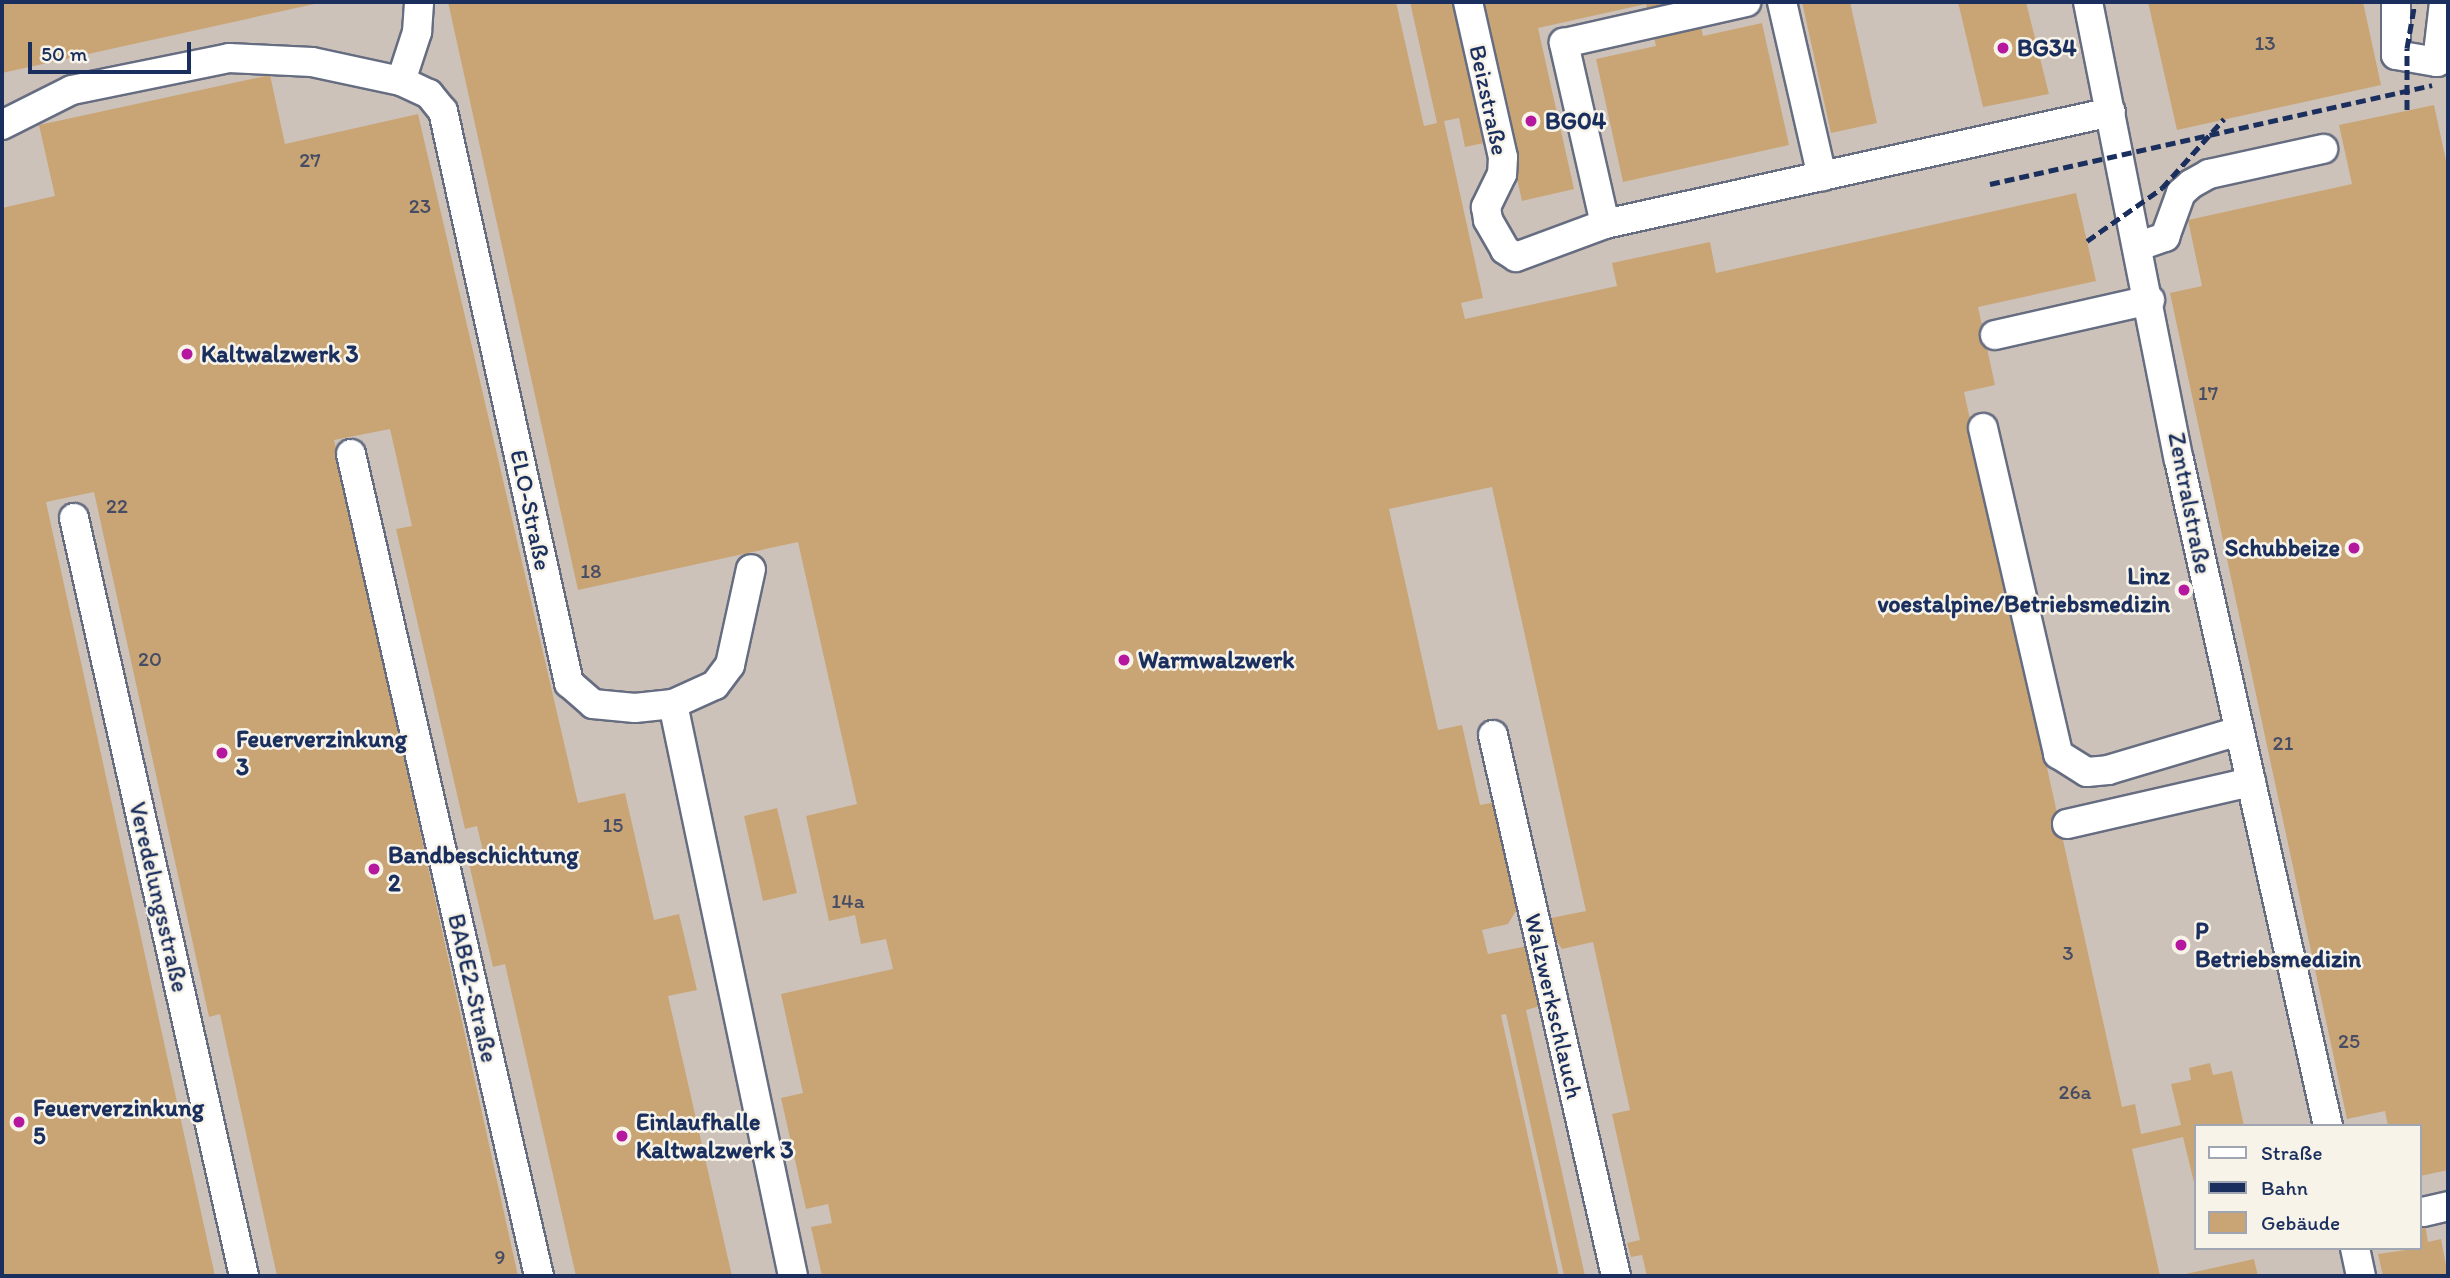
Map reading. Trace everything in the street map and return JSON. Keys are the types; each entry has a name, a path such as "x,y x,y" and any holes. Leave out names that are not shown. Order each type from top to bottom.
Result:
{"street":[{"path":"401,81 417,32 419,2"},
{"name":"Beizstraße","path":"1468,2 1503,157 1502,173 1486,207 1496,236 1505,250 1523,256 1605,224 2111,112"},
{"path":"1605,224 1564,43 1746,2"},
{"path":"1783,2 1822,176"},
{"name":"Zentralstraße","path":"2088,2 2150,300 2179,460 2328,1124"},
{"path":"2396,2 2396,55 2443,62 2444,2"},
{"name":"ELO-Straße","path":"2,125 72,90 229,58 312,62 401,81 429,94 443,111 569,683 593,704 635,708 673,704 715,685 730,666 751,569"},
{"path":"2139,246 2165,237 2181,193 2209,174 2323,149"},
{"path":"1995,335 2150,300"},
{"path":"1983,428 2058,754 2087,772 2108,769 2239,731"},
{"name":"BABE2-Straße","path":"351,454 539,1276"},
{"name":"Veredelungsstraße","path":"74,518 244,1276"},
{"path":"673,704 793,1276"},
{"name":"Walzwerkschlauch","path":"1493,735 1616,1276"},
{"path":"2067,824 2251,782"},
{"path":"2355,1250 2361,1276"}],"shaded area":[{"path":"2,2 2448,2 2448,1276 2,1276"}],"building":[{"path":"2,2 319,2 319,3 2,73"},
{"name":"Warmwalzwerk","path":"448,2 1396,2 1424,126 1437,123 1410,2 1696,2 1703,36 1762,23 1789,145 1623,182 1596,59 1656,46 1646,4 1538,28 1574,189 1522,201 1489,53 1489,142 1465,147 1459,118 1444,121 1483,298 1461,303 1465,319 1617,286 1612,263 1710,242 1716,273 2076,193 2096,281 1978,307 1995,385 1964,392 2122,1107 2135,1104 2141,1134 2181,1125 2171,1084 2191,1080 2189,1068 2210,1063 2213,1075 2232,1071 2244,1124 2194,1124 2194,1183 2183,1137 2132,1149 2160,1276 1647,1276 1642,1255 1631,1257 1627,1243 1640,1240 1612,1114 1630,1110 1593,942 1562,949 1541,920 1586,911 1492,487 1389,509 1438,730 1462,725 1480,805 1496,802 1519,906 1508,924 1482,930 1488,954 1527,946 1540,1006 1526,1010 1585,1276 1564,1276 1506,1014 1501,1015 1559,1276 822,1276 811,1227 832,1223 828,1204 806,1209 781,1098 803,1093 781,994 893,969 886,939 861,944 855,915 829,921 806,816 857,804 798,542 578,590"},
{"path":"1802,2 1850,2 1877,123 1831,133"},
{"name":"BG34","path":"1958,2 2026,2 2049,94 1983,107"},
{"path":"2148,2 2363,2 2381,85 2177,130"},
{"path":"270,75 285,144 418,114 578,803 625,793 654,920 679,914 697,990 668,996 732,1276 576,1276 505,964 493,967 467,855 483,851 477,826 465,829 396,529 412,526 390,429 334,440 518,1276 277,1276 220,1014 209,1017 94,492 46,502 215,1276 2,1276 2,208 55,196 39,125"},
{"name":"Schubbeize","path":"2434,105 2448,170 2448,1170 2422,1176 2422,1124 2388,1124 2385,1111 2347,1119 2170,293 2202,286 2188,220 2352,184 2339,125"},
{"path":"777,808 797,893 763,901 744,816"},
{"path":"2422,1206 2428,1242 2441,1239 2448,1276 2383,1276 2378,1254 2422,1250"},
{"path":"2254,1259 2258,1276 2181,1276 2181,1275"}],"railway":[{"path":"2407,110 2407,48 2415,2"},
{"path":"1990,184 2432,85"},
{"path":"2087,241 2162,188 2224,119"}],"place":[{"name":"BG34","path":"2003,48"},
{"name":"BG04","path":"1531,121"},
{"name":"Kaltwalzwerk 3","path":"187,354"},
{"name":"Schubbeize","path":"2354,548"},
{"name":"Linz voestalpine/Betriebsmedizin","path":"2184,590"},
{"name":"Warmwalzwerk","path":"1124,660"},
{"name":"Feuerverzinkung 3","path":"222,753"},
{"name":"Bandbeschichtung 2","path":"374,869"},
{"name":"P Betriebsmedizin","path":"2181,945"},
{"name":"Feuerverzinkung 5","path":"19,1122"},
{"name":"Einlaufhalle Kaltwalzwerk 3","path":"622,1136"}]}
